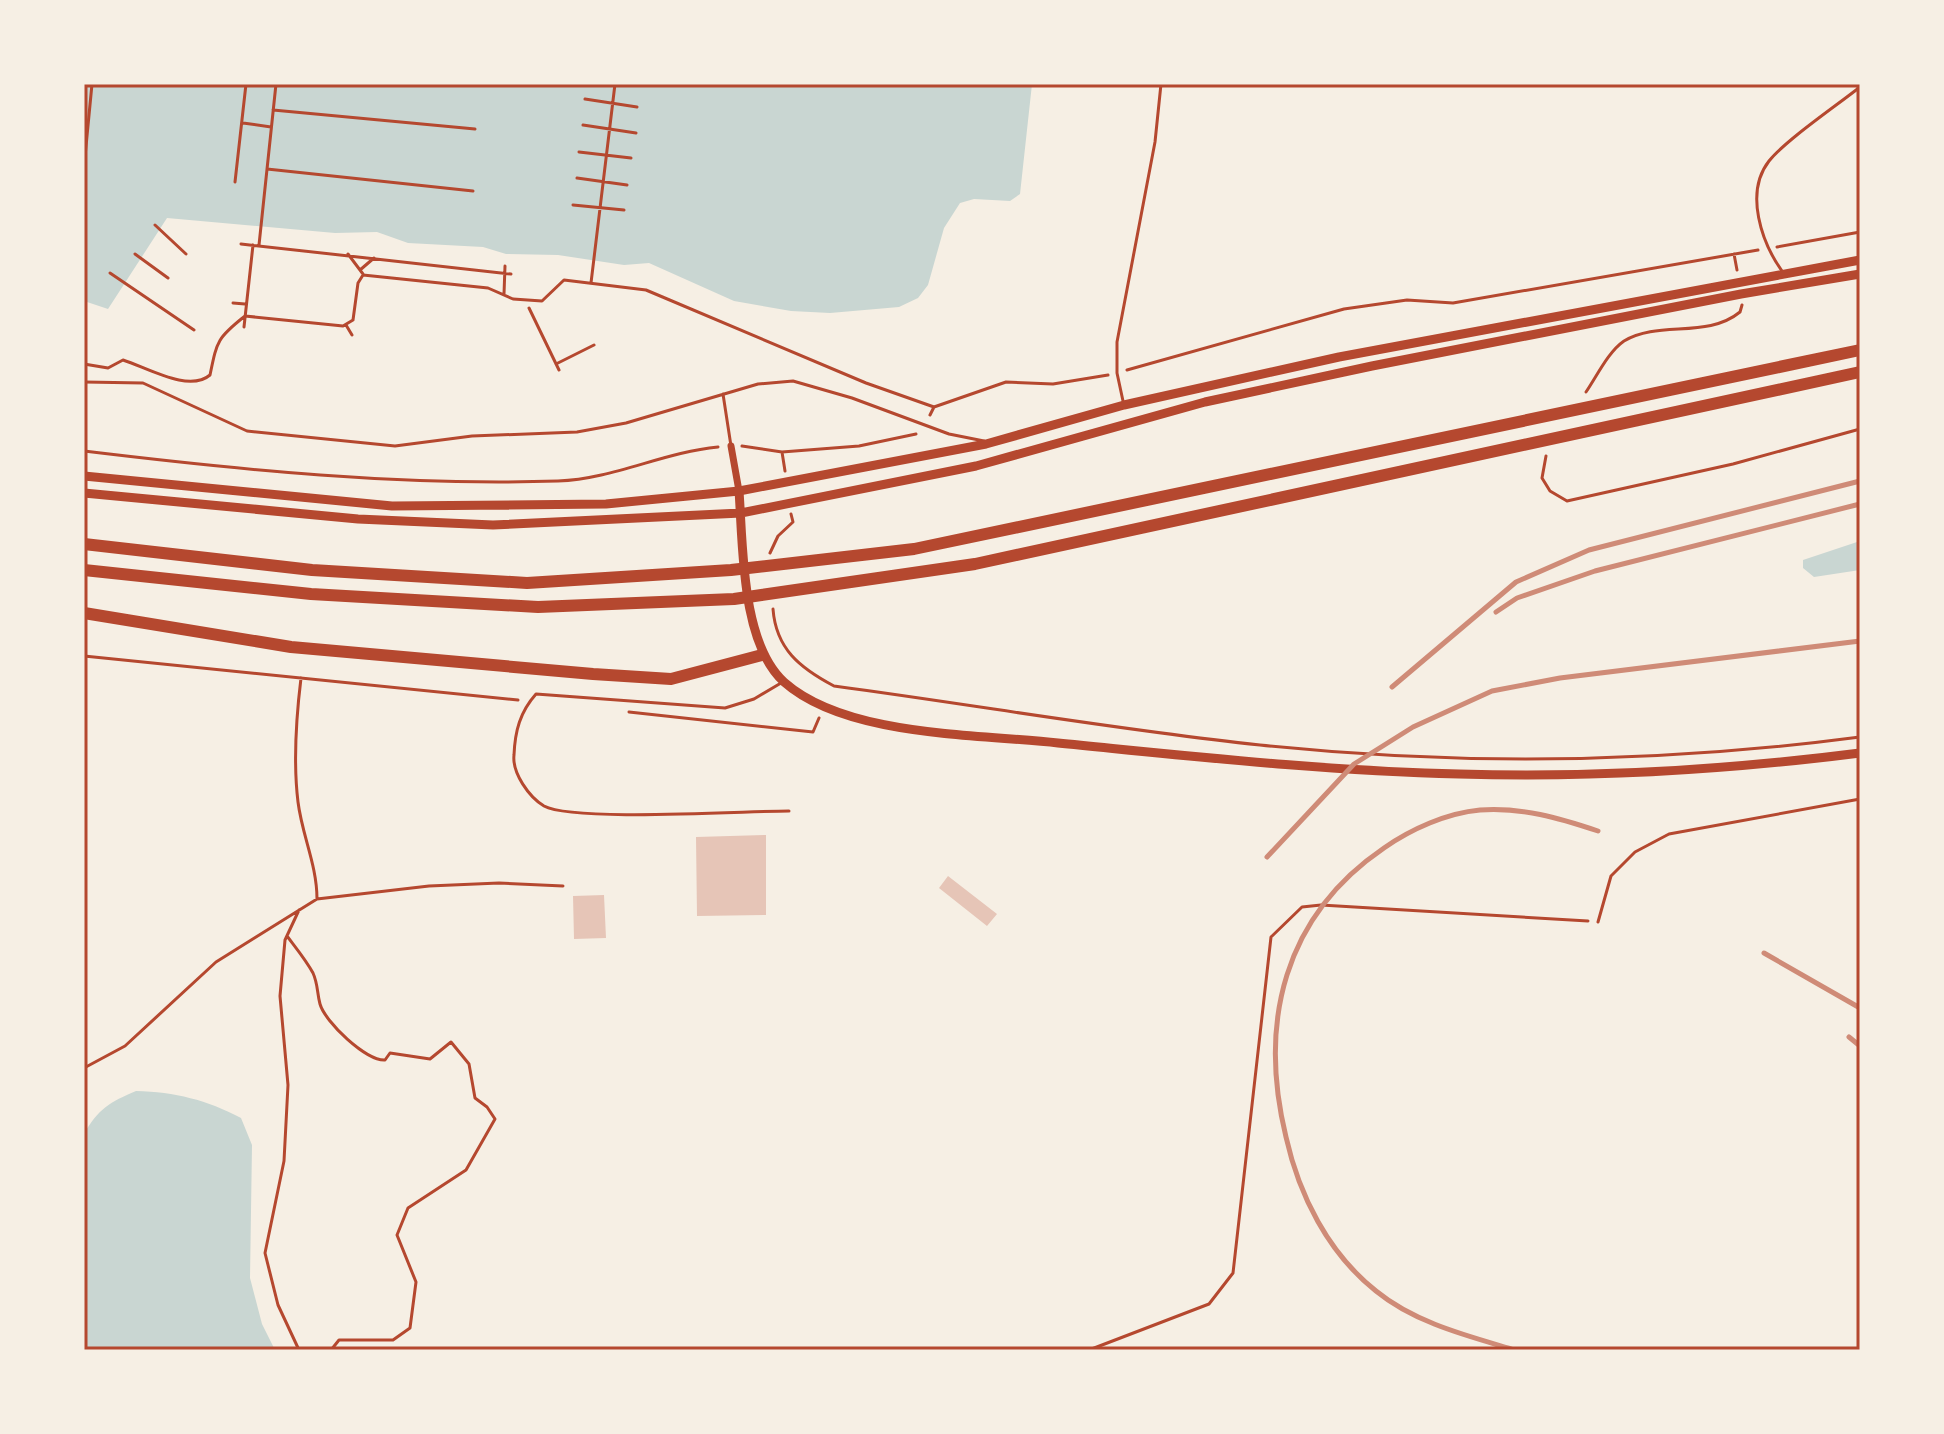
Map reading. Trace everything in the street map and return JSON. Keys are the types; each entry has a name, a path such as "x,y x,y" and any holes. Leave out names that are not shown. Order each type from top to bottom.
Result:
{"highway":[{"path":"84,544 312,570 527,583 773,566 914,549 1860,350"},
{"path":"84,570 311,594 538,607 734,599 975,564 1425,469 1860,372"},
{"path":"84,613 291,647 671,679 762,655"}],"street":[{"path":"84,476 392,506 606,504 739,491 994,441 1124,405 1339,357 1860,260"},
{"path":"1785,274 1789,286"},
{"path":"84,493 358,519 493,525 741,513 976,466 1205,402 1372,366 1860,274"},
{"path":"1124,405 1128,423"},
{"path":"731,446 739,491 746,570 762,655 784,681 809,702 889,725 1245,762 1459,774 1640,773 1860,753"}],"lane":[{"path":"1124,405 1117,373 1117,342 1155,142 1161,84"},
{"path":"1785,274 1766,249 1756,198 1767,162 1860,87"},
{"path":"110,273 194,330"},
{"path":"84,382 143,383 247,431 395,446 472,436 577,432 626,423 758,384 793,381 852,398 949,434 994,441"},
{"path":"723,394 731,446"},
{"path":"784,681 754,699 725,708 536,694 516,728 513,762 522,784 545,806 557,809 594,815 789,811"},
{"path":"1598,922 1611,876 1635,852 1669,834 1860,799"}],"path":[{"path":"84,167 92,84"},
{"path":"235,182 246,84"},
{"path":"244,327 276,84"},
{"path":"591,283 615,84"},
{"path":"585,99 637,107"},
{"path":"273,110 475,129"},
{"path":"242,123 271,127"},
{"path":"583,125 636,133"},
{"path":"579,152 631,158"},
{"path":"267,169 473,191"},
{"path":"577,178 627,185"},
{"path":"573,205 624,210"},
{"path":"155,225 186,254"},
{"path":"1135,368 1344,309 1407,300 1453,303 1860,232"},
{"path":"241,244 511,274"},
{"path":"135,254 168,278"},
{"path":"348,254 362,272 488,288 513,299 542,301 564,280 646,290 866,383 934,407 1006,382 1053,384 1105,376"},
{"path":"1734,254 1738,276"},
{"path":"84,364 108,368 123,360 185,384 203,380 210,375 212,354 221,333 245,316 345,325 353,320 358,283 362,272 374,258"},
{"path":"504,294 505,266"},
{"path":"233,303 246,305"},
{"path":"529,309 559,370"},
{"path":"345,325 352,335"},
{"path":"556,364 594,345"},
{"path":"928,419 934,407"},
{"path":"746,445 782,452 859,446 909,436 923,429"},
{"path":"84,451 231,469 365,477 561,481 714,447"},
{"path":"782,452 785,473"},
{"path":"773,566 770,551 792,520"},
{"path":"773,609 774,624 786,653 833,688 1261,745 1465,757 1646,757 1860,737"},
{"path":"84,656 520,701"},
{"path":"301,678 295,726 298,802 317,883 317,899"},
{"path":"616,711 813,732 815,729"},
{"path":"84,1068 125,1046 216,962 317,899 429,886 499,883 563,886"},
{"path":"1089,1350 1209,1304 1233,1273 1271,937 1302,907 1321,905 1598,922"},
{"path":"299,910 287,936 280,996 288,1085 284,1161 265,1253 278,1305 299,1350"},
{"path":"287,936 313,972 320,989 320,1005 360,1053 375,1061 385,1060 390,1053 430,1059 451,1042 469,1064 475,1098 487,1107 495,1119 466,1170 408,1208 397,1235 416,1282 410,1328 393,1340 339,1340 331,1350"}],"shaded area":[{"path":"84,84 1032,84 1020,194 1010,201 974,199 960,203 944,228 928,285 918,298 899,307 830,313 791,311 734,301 649,263 624,265 558,255 506,254 483,247 408,243 377,232 335,233 167,218 108,309 84,301"},
{"path":"1860,541 1860,570 1814,577 1803,568 1803,560"},
{"path":"136,1091 190,1098 241,1118 252,1145 250,1278 262,1324 275,1350 84,1349 84,1134 106,1107"}],"building":[{"path":"766,835 766,915 697,916 696,837"},
{"path":"948,876 997,914 987,926 939,888"},
{"path":"604,895 606,938 574,939 573,896"}],"railway":[{"path":"1392,687 1516,582 1589,550 1860,481"},
{"path":"1496,612 1517,598 1595,571 1860,504"},
{"path":"1267,857 1354,764 1413,727 1492,691 1560,678 1860,641"},
{"path":"1515,1350 1442,1327 1391,1302 1359,1276 1330,1241 1299,1180 1286,1137 1275,1053 1278,1013 1287,975 1302,939 1323,906 1350,875 1406,834 1430,823 1480,810 1540,814 1598,831"},
{"path":"1764,953 1860,1008"},
{"path":"1849,1037 1860,1046"}]}
